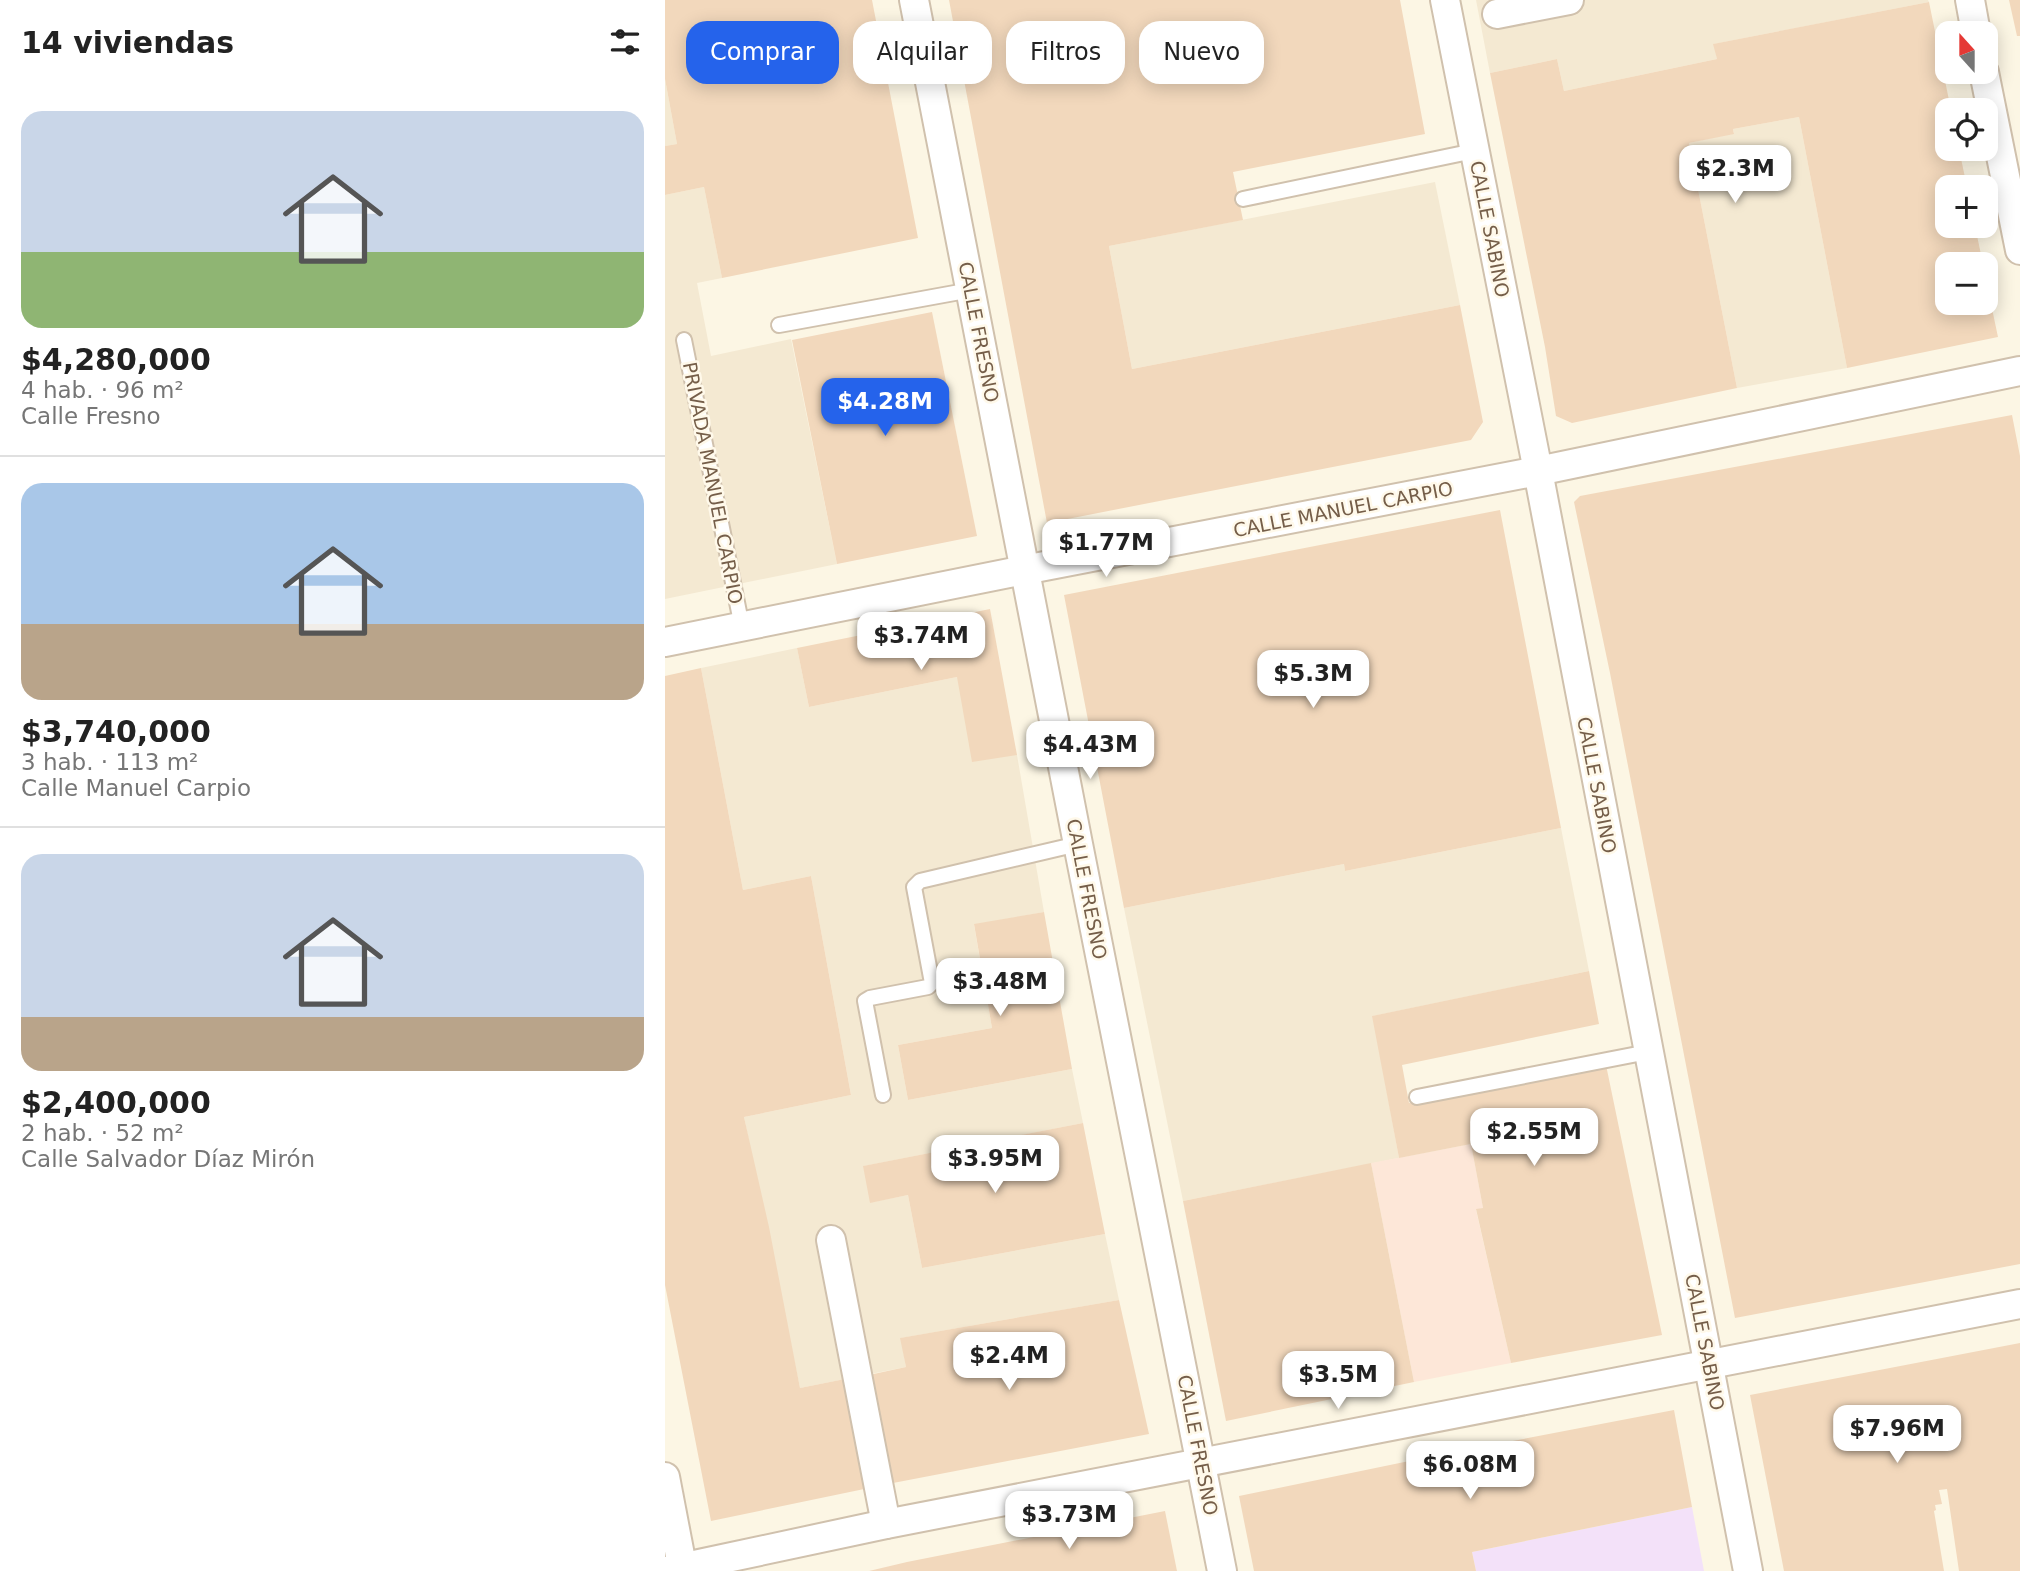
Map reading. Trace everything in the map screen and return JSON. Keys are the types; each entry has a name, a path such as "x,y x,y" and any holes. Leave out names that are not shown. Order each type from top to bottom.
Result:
{"street":[{"name":"CALLE FRESNO","path":"914,0 1222,1571"},
{"name":"CALLE SABINO","path":"1445,0 1538,471 1748,1571"},
{"path":"1497,14 1569,0"},
{"path":"1970,0 1974,21"},
{"path":"1986,84 2020,250"},
{"name":"CALLE MANUEL CARPIO","path":"665,642 1538,471 2020,371"},
{"path":"831,1240 886,1524"},
{"path":"665,1477 677,1570 886,1524 2020,1304"}],"lane":[{"path":"1243,198 1474,151"},
{"path":"779,326 971,290"},
{"name":"PRIVADA MANUEL CARPIO","path":"684,340 741,627"},
{"path":"883,1095 865,1001 928,987 932,983 914,887 920,881 1078,844"},
{"path":"1417,1097 1648,1052"}],"shaded area":[{"path":"1476,0 1929,2 1714,44 1717,59 1564,91 1557,59 1490,73"},
{"path":"665,79 677,144 665,146"},
{"path":"1799,117 1847,368 1737,388 1689,143 1734,133 1733,129"},
{"path":"1435,182 1460,305 1132,369 1109,246"},
{"path":"704,187 722,278 697,283 711,356 791,339 837,564 665,599 665,195"},
{"path":"797,648 809,707 957,677 1017,755 1044,912 974,925 992,1028 898,1045 908,1100 1072,1069 1083,1123 864,1166 873,1202 908,1195 922,1268 1105,1234 1119,1300 901,1338 906,1367 800,1388 744,1117 851,1095 811,876 743,890 701,668"},
{"path":"1561,828 1589,971 1373,1016 1399,1158 1183,1201 1124,908 1344,864 1345,871"},
{"path":"1471,1144 1483,1208 1476,1210 1511,1363 1414,1382 1371,1163"},
{"path":"1692,1507 1704,1571 1476,1571 1472,1552"}],"building":[{"path":"665,0 872,0 876,21 853,21 853,84 888,84 918,238 722,278 704,187 665,195 665,146 677,144 665,79"},
{"path":"949,0 1400,0 1425,134 1233,172 1243,220 1109,246 1132,369 1460,305 1483,422 1471,440 1047,523 965,84 992,84 992,21 953,21"},
{"path":"2009,0 2020,0 2020,36 2017,36"},
{"path":"1929,2 1935,31 1935,84 1946,84 1949,98 1935,98 1935,161 1962,161 1964,175 1935,175 1935,238 1978,238 1980,252 1935,252 1935,315 1993,315 1998,337 1847,368 1799,117 1733,129 1734,134 1689,143 1737,388 1572,423 1556,416 1545,347 1490,73 1557,59 1564,91 1717,59 1713,44"},
{"path":"932,312 977,536 837,564 792,340"},
{"path":"2012,415 2020,456 2020,1264 1735,1318 1610,673 1574,502 1580,496"},
{"path":"1500,510 1561,828 1345,871 1344,864 1124,908 1064,595"},
{"path":"990,609 1017,755 972,762 957,677 809,707 797,648"},
{"path":"701,668 743,890 811,876 851,1095 744,1117 769,1227 800,1388 845,1379 869,1488 711,1521 665,1285 665,676"},
{"path":"1044,912 1072,1069 908,1100 898,1045 992,1028 974,924"},
{"path":"1589,971 1599,1024 1402,1065 1409,1103 1606,1065 1662,1335 1511,1363 1476,1209 1483,1208 1471,1144 1399,1158 1372,1016"},
{"path":"1083,1123 1105,1234 922,1268 908,1195 870,1203 863,1166"},
{"path":"1371,1163 1414,1382 1226,1421 1183,1201"},
{"path":"1119,1300 1149,1434 893,1483 869,1375 906,1367 900,1338"},
{"path":"2020,1343 2020,1571 1959,1571 1947,1489 1939,1490 1942,1504 1935,1505 1934,1511 1944,1571 1784,1571 1750,1395"},
{"path":"1674,1410 1692,1507 1472,1552 1476,1571 1254,1571 1239,1496"},
{"path":"1165,1511 1177,1571 869,1571 907,1562"}]}
